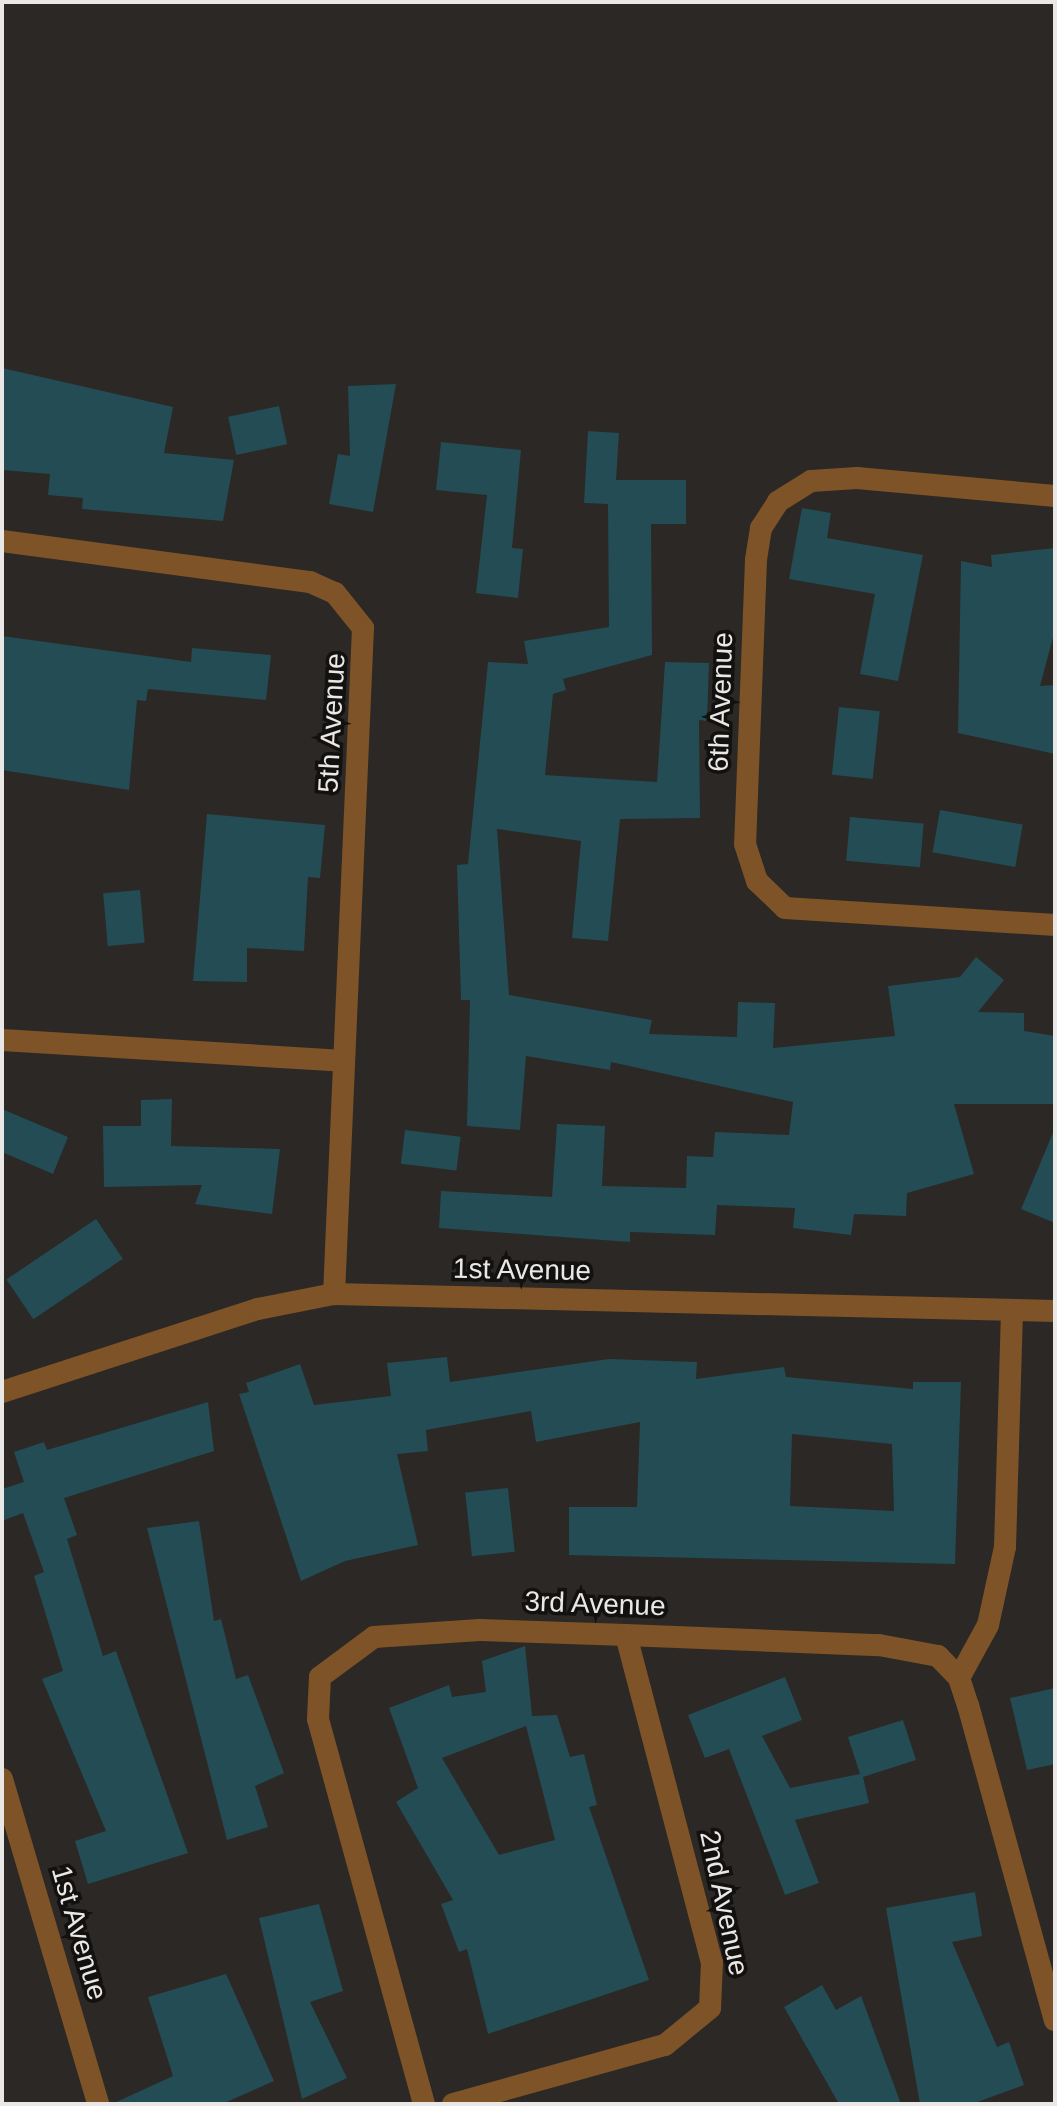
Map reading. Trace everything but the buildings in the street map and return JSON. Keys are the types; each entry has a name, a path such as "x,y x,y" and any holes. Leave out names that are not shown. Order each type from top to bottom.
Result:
{"street":[{"name":"6th Avenue","path":"1055,496 827,478 778,502 761,528 756,560 745,844 757,881 785,908 1055,925"},
{"name":"5th Avenue","path":"2,541 266,573 310,582 353,611 367,645 343,1061 334,1294"},
{"path":"2,1040 343,1061"},
{"name":"1st Avenue","path":"2,1392 258,1309 334,1294 1055,1311"},
{"path":"1012,1310 1005,1547 988,1625 959,1678 1055,2020"},
{"name":"3rd Avenue","path":"424,2104 318,1719 320,1677 374,1637 480,1630 916,1649 943,1659 959,1678"},
{"name":"2nd Avenue","path":"453,2104 665,2045 710,2008 712,1963 626,1635"},
{"name":"1st Avenue","path":"2,1779 98,2104"}]}
